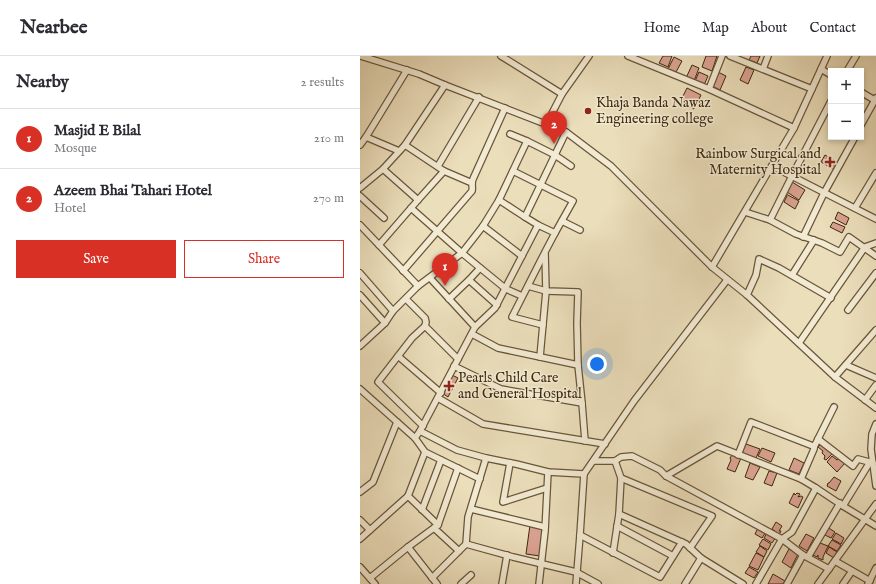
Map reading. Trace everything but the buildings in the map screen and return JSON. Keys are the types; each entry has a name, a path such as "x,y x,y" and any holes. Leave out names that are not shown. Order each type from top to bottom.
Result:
{"street":[{"path":"361,56 419,74 547,123 566,132 611,166 712,267 747,295 835,377 876,408"},
{"path":"501,56 562,94"},
{"path":"547,123 562,94 589,56"},
{"path":"628,56 708,89 794,128"},
{"path":"708,89 722,56"},
{"path":"730,56 812,88"},
{"path":"763,69 768,56"},
{"path":"712,267 794,128 827,56"},
{"path":"849,68 856,56"},
{"path":"821,69 828,73"},
{"path":"360,145 407,70"},
{"path":"360,188 383,169 405,144 445,85"},
{"path":"864,94 876,100 864,120"},
{"path":"438,166 479,97"},
{"path":"770,220 829,104"},
{"path":"403,271 473,190 472,183 505,108"},
{"path":"525,218 566,132"},
{"path":"510,134 555,155 571,166"},
{"path":"366,137 399,151"},
{"path":"803,236 852,140"},
{"path":"360,346 385,323 393,311 418,286 462,253 483,226 499,200 527,141"},
{"path":"405,144 444,171 472,183"},
{"path":"772,166 876,219"},
{"path":"383,169 418,200"},
{"path":"379,245 444,171"},
{"path":"513,171 573,201 512,317 543,325"},
{"path":"855,208 876,173"},
{"path":"360,196 384,218"},
{"path":"499,200 525,218 555,233"},
{"path":"411,208 480,268 506,288 522,296"},
{"path":"745,212 770,220 796,234 822,242 840,252 849,237 876,256"},
{"path":"562,221 580,230"},
{"path":"360,225 418,286"},
{"path":"415,438 422,428 475,327 497,306 538,225"},
{"path":"483,226 522,256"},
{"path":"792,275 814,240"},
{"path":"799,343 865,247 876,243"},
{"path":"540,357 546,291 545,252"},
{"path":"747,295 756,276 759,259 792,275 831,298"},
{"path":"449,299 480,268"},
{"path":"360,273 393,311"},
{"path":"848,310 876,273"},
{"path":"430,278 475,327"},
{"path":"469,280 497,306"},
{"path":"576,584 584,474 634,401 727,280"},
{"path":"528,286 546,291 578,292 578,365 585,441"},
{"path":"360,295 385,323"},
{"path":"406,299 425,318 425,326 412,338 378,382 422,428 457,450 548,472 584,474"},
{"path":"425,326 458,359"},
{"path":"835,377 876,330"},
{"path":"472,334 498,348 578,365"},
{"path":"398,356 439,396 483,424 605,444"},
{"path":"846,365 876,378"},
{"path":"454,366 501,389 582,403"},
{"path":"866,400 876,385"},
{"path":"361,393 415,438 425,452 480,479"},
{"path":"801,479 814,447 834,407"},
{"path":"360,492 373,482 397,422"},
{"path":"738,454 751,422 814,447"},
{"path":"876,424 871,449 871,463 876,486"},
{"path":"818,439 853,466 858,458 871,463"},
{"path":"666,476 717,446 801,479 876,526"},
{"path":"360,538 408,496 425,452"},
{"path":"594,461 616,461 621,457 632,456 660,470 666,476 782,538 805,556 829,569"},
{"path":"432,578 466,544 468,517 486,458"},
{"path":"422,510 441,460"},
{"path":"613,553 619,514 621,478 616,461"},
{"path":"510,463 503,502 547,488"},
{"path":"787,584 871,463"},
{"path":"370,578 436,526 458,468"},
{"path":"539,584 545,527 548,472"},
{"path":"621,478 712,516 690,548"},
{"path":"756,584 782,538 792,532 816,488"},
{"path":"408,496 459,551"},
{"path":"818,584 866,520 876,504"},
{"path":"471,510 545,527"},
{"path":"619,514 686,544 702,558 743,584"},
{"path":"360,520 370,530"},
{"path":"617,526 673,556"},
{"path":"580,535 660,576"},
{"path":"656,584 682,542"},
{"path":"466,544 576,572 598,584"},
{"path":"408,547 437,584"},
{"path":"502,584 507,555"},
{"path":"685,584 702,558"},
{"path":"835,561 869,582 876,568"},
{"path":"360,567 375,584"},
{"path":"844,584 852,571"},
{"path":"461,584 470,575"}],"place":[{"name":"Khaja Banda Nawaz Engineering college","path":"588,111"},
{"name":"Azeem Bhai Tahari Hotel","path":"554,144"},
{"name":"Rainbow Surgical and Maternity Hospital","path":"830,162"},
{"name":"Masjid E Bilal","path":"445,286"},
{"name":"Pearls Child Care and General Hospital","path":"449,386"}]}
